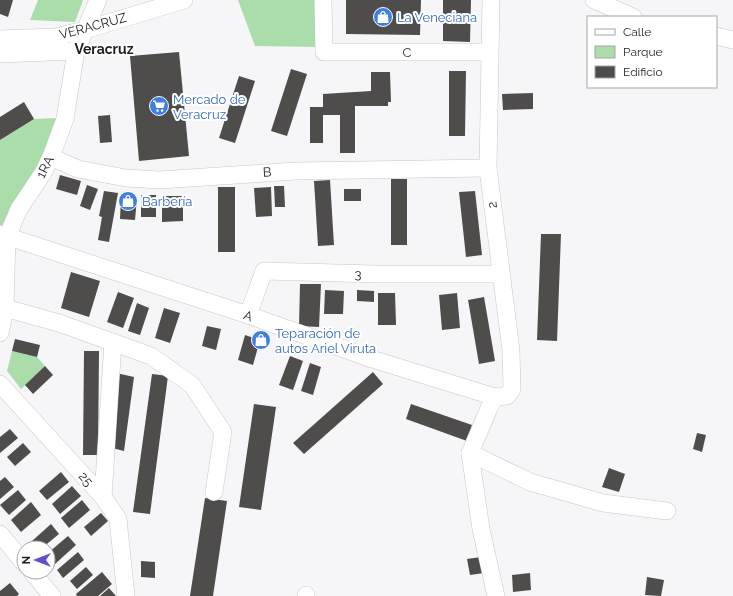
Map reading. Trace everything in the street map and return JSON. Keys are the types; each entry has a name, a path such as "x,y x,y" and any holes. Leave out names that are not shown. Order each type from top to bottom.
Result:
{"street":[{"name":"1RA","path":"0,333 5,308 4,235 43,173 50,157 65,119 76,51 98,0"},
{"name":"VERACRUZ","path":"0,39 55,37 85,30 184,0"},
{"name":"C","path":"323,0 324,52 489,52"},
{"name":"2","path":"491,0 488,168 500,274 511,351 512,389 507,396 496,397"},
{"path":"594,0 631,16"},
{"path":"717,36 733,40"},
{"name":"VERACRUZ","path":"0,54 76,51"},
{"name":"B","path":"50,157 78,169 126,178 159,180 296,170 488,168"},
{"name":"A","path":"4,235 248,315 372,359 496,397"},
{"name":"3","path":"248,315 264,271 375,274 500,274"},
{"path":"5,308 59,323 151,356 192,385 223,432 214,492"},
{"path":"103,498 113,342"},
{"name":"25","path":"0,384 103,498 118,519 126,596"},
{"path":"496,397 490,406 470,453 481,529 496,596"},
{"path":"470,453 530,482 603,503 667,510"},
{"path":"0,534 16,553"},
{"path":"39,580 52,596"}],"green space":[{"path":"38,0 83,0 75,22 30,20"},
{"path":"238,0 316,0 317,47 255,46"},
{"path":"59,118 52,142 5,223 0,227 0,140 34,119"},
{"path":"12,351 37,357 45,366 21,389 7,371"}],"building":[{"path":"0,0 13,0 8,17 0,14"},
{"name":"La Veneciana","path":"346,0 421,0 420,35 346,34"},
{"path":"443,0 471,0 470,42 443,41"},
{"name":"Mercado de Veracruz","path":"179,52 189,156 139,161 130,56"},
{"path":"291,69 307,74 287,136 271,131"},
{"path":"449,71 466,71 465,136 449,136"},
{"path":"371,72 390,72 391,102 388,102 388,106 355,106 355,153 340,153 340,115 323,115 323,143 310,143 310,107 323,107 323,94 371,91"},
{"path":"239,76 255,81 235,143 219,138"},
{"path":"533,93 533,109 503,110 502,94"},
{"path":"24,102 34,119 0,140 0,117"},
{"path":"110,115 112,142 100,143 98,116"},
{"path":"60,175 81,181 77,195 56,189"},
{"path":"391,179 407,179 407,245 391,245"},
{"path":"330,180 334,245 318,246 314,181"},
{"path":"87,185 98,189 90,210 80,206"},
{"path":"274,186 284,186 285,207 275,207"},
{"path":"218,187 235,187 235,252 218,252"},
{"path":"271,187 272,216 256,217 254,188"},
{"path":"344,189 361,189 361,201 344,201"},
{"path":"104,191 118,193 109,242 98,240 102,217 99,216"},
{"path":"475,191 482,255 466,257 459,192"},
{"path":"141,195 156,195 156,217 141,217"},
{"path":"162,196 183,196 183,221 162,222"},
{"path":"121,197 137,198 135,220 120,219"},
{"path":"541,234 561,234 557,341 537,340"},
{"path":"71,272 100,281 89,317 61,308"},
{"path":"300,284 321,284 319,327 299,326"},
{"path":"325,290 344,291 343,314 324,314"},
{"path":"357,290 374,291 374,302 357,301"},
{"path":"118,292 134,298 123,328 107,322"},
{"path":"378,293 395,293 396,325 378,325"},
{"path":"457,293 460,328 442,330 439,295"},
{"path":"484,297 495,361 479,364 468,300"},
{"path":"137,303 149,308 140,335 128,331"},
{"path":"164,308 180,313 170,343 155,338"},
{"path":"207,326 221,329 216,350 202,346"},
{"path":"245,335 260,340 253,365 238,360"},
{"path":"15,339 40,345 37,357 12,351"},
{"path":"84,351 99,351 98,455 83,455"},
{"path":"290,356 303,361 293,390 279,385"},
{"path":"310,363 321,367 313,395 301,391"},
{"path":"45,366 53,375 33,394 25,385"},
{"path":"373,372 383,384 304,454 293,443"},
{"path":"116,373 134,377 124,451 112,448 118,396"},
{"path":"152,374 168,376 150,514 133,512"},
{"path":"254,404 276,407 261,510 239,507"},
{"path":"411,404 472,425 467,441 406,419"},
{"path":"10,429 18,438 0,453 0,437"},
{"path":"697,433 706,435 702,452 693,449"},
{"path":"23,443 31,452 15,466 7,457"},
{"path":"609,468 625,474 619,492 602,487"},
{"path":"61,472 69,482 47,500 39,491"},
{"path":"5,477 14,487 0,499 0,481"},
{"path":"72,486 81,496 60,514 52,504"},
{"path":"18,490 26,500 9,515 0,505"},
{"path":"205,498 227,501 213,596 190,596"},
{"path":"82,500 90,510 69,528 61,518"},
{"path":"31,502 41,515 21,532 11,520"},
{"path":"101,513 108,521 91,536 84,527"},
{"path":"51,524 59,534 52,540 33,540"},
{"path":"68,536 76,545 56,563 56,546"},
{"path":"78,552 84,560 63,578 57,570"},
{"path":"481,557 484,573 470,575 467,559"},
{"path":"141,561 155,562 155,578 141,577"},
{"path":"86,567 93,575 77,589 70,581"},
{"path":"102,572 112,584 98,596 77,596 76,594"},
{"path":"530,573 531,590 513,592 512,575"},
{"path":"647,577 664,580 661,596 645,595"},
{"path":"10,583 19,594 17,596 0,596 0,591"},
{"path":"109,588 116,596 100,596"}],"place":[{"name":"La Veneciana","path":"383,17"},
{"name":"Mercado de Veracruz","path":"159,106"},
{"name":"Barbería","path":"128,201"},
{"name":"Teparación de autos Ariel Viruta","path":"261,340"}],"district":[{"name":"Veracruz","path":"104,49"}]}
